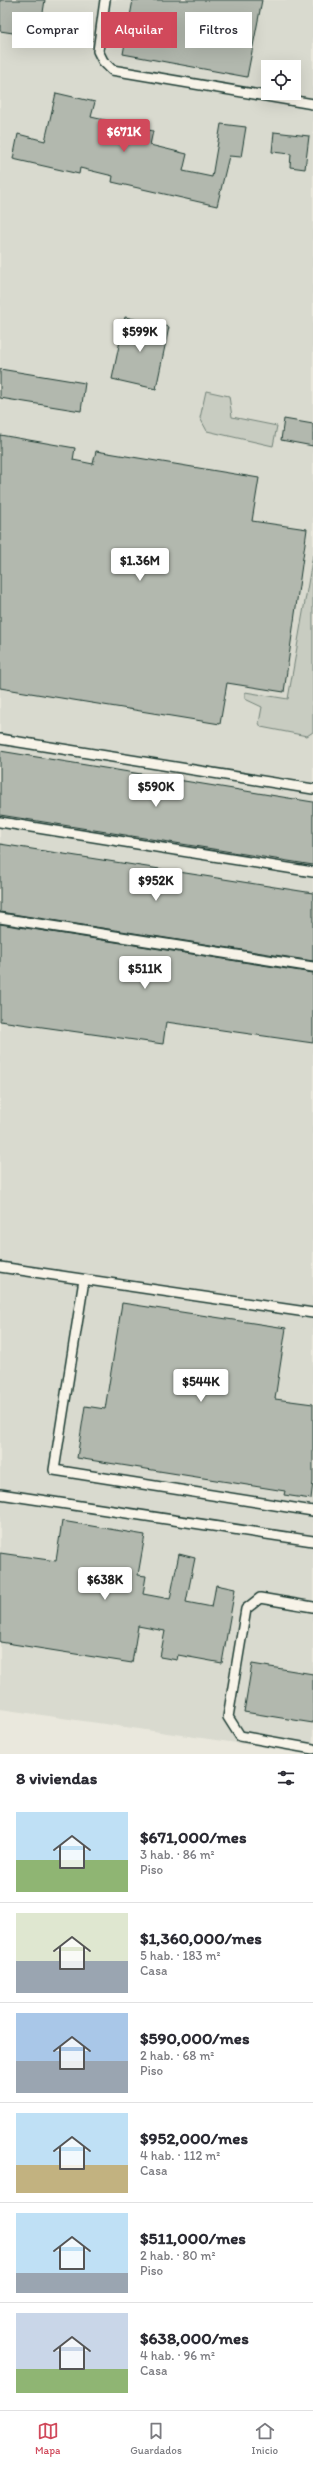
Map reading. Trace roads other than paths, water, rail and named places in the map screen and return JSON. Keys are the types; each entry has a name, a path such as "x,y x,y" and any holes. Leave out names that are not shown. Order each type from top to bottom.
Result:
{"lane":[{"path":"105,0 98,51 103,61 112,70 313,104"},
{"path":"0,739 313,789"},
{"path":"0,822 313,872"},
{"path":"0,918 313,967"},
{"path":"0,1267 313,1314"},
{"path":"84,1280 54,1470 313,1511"},
{"path":"0,1494 313,1541"},
{"path":"313,1607 260,1598 246,1609 228,1717 240,1736 313,1749"}]}
